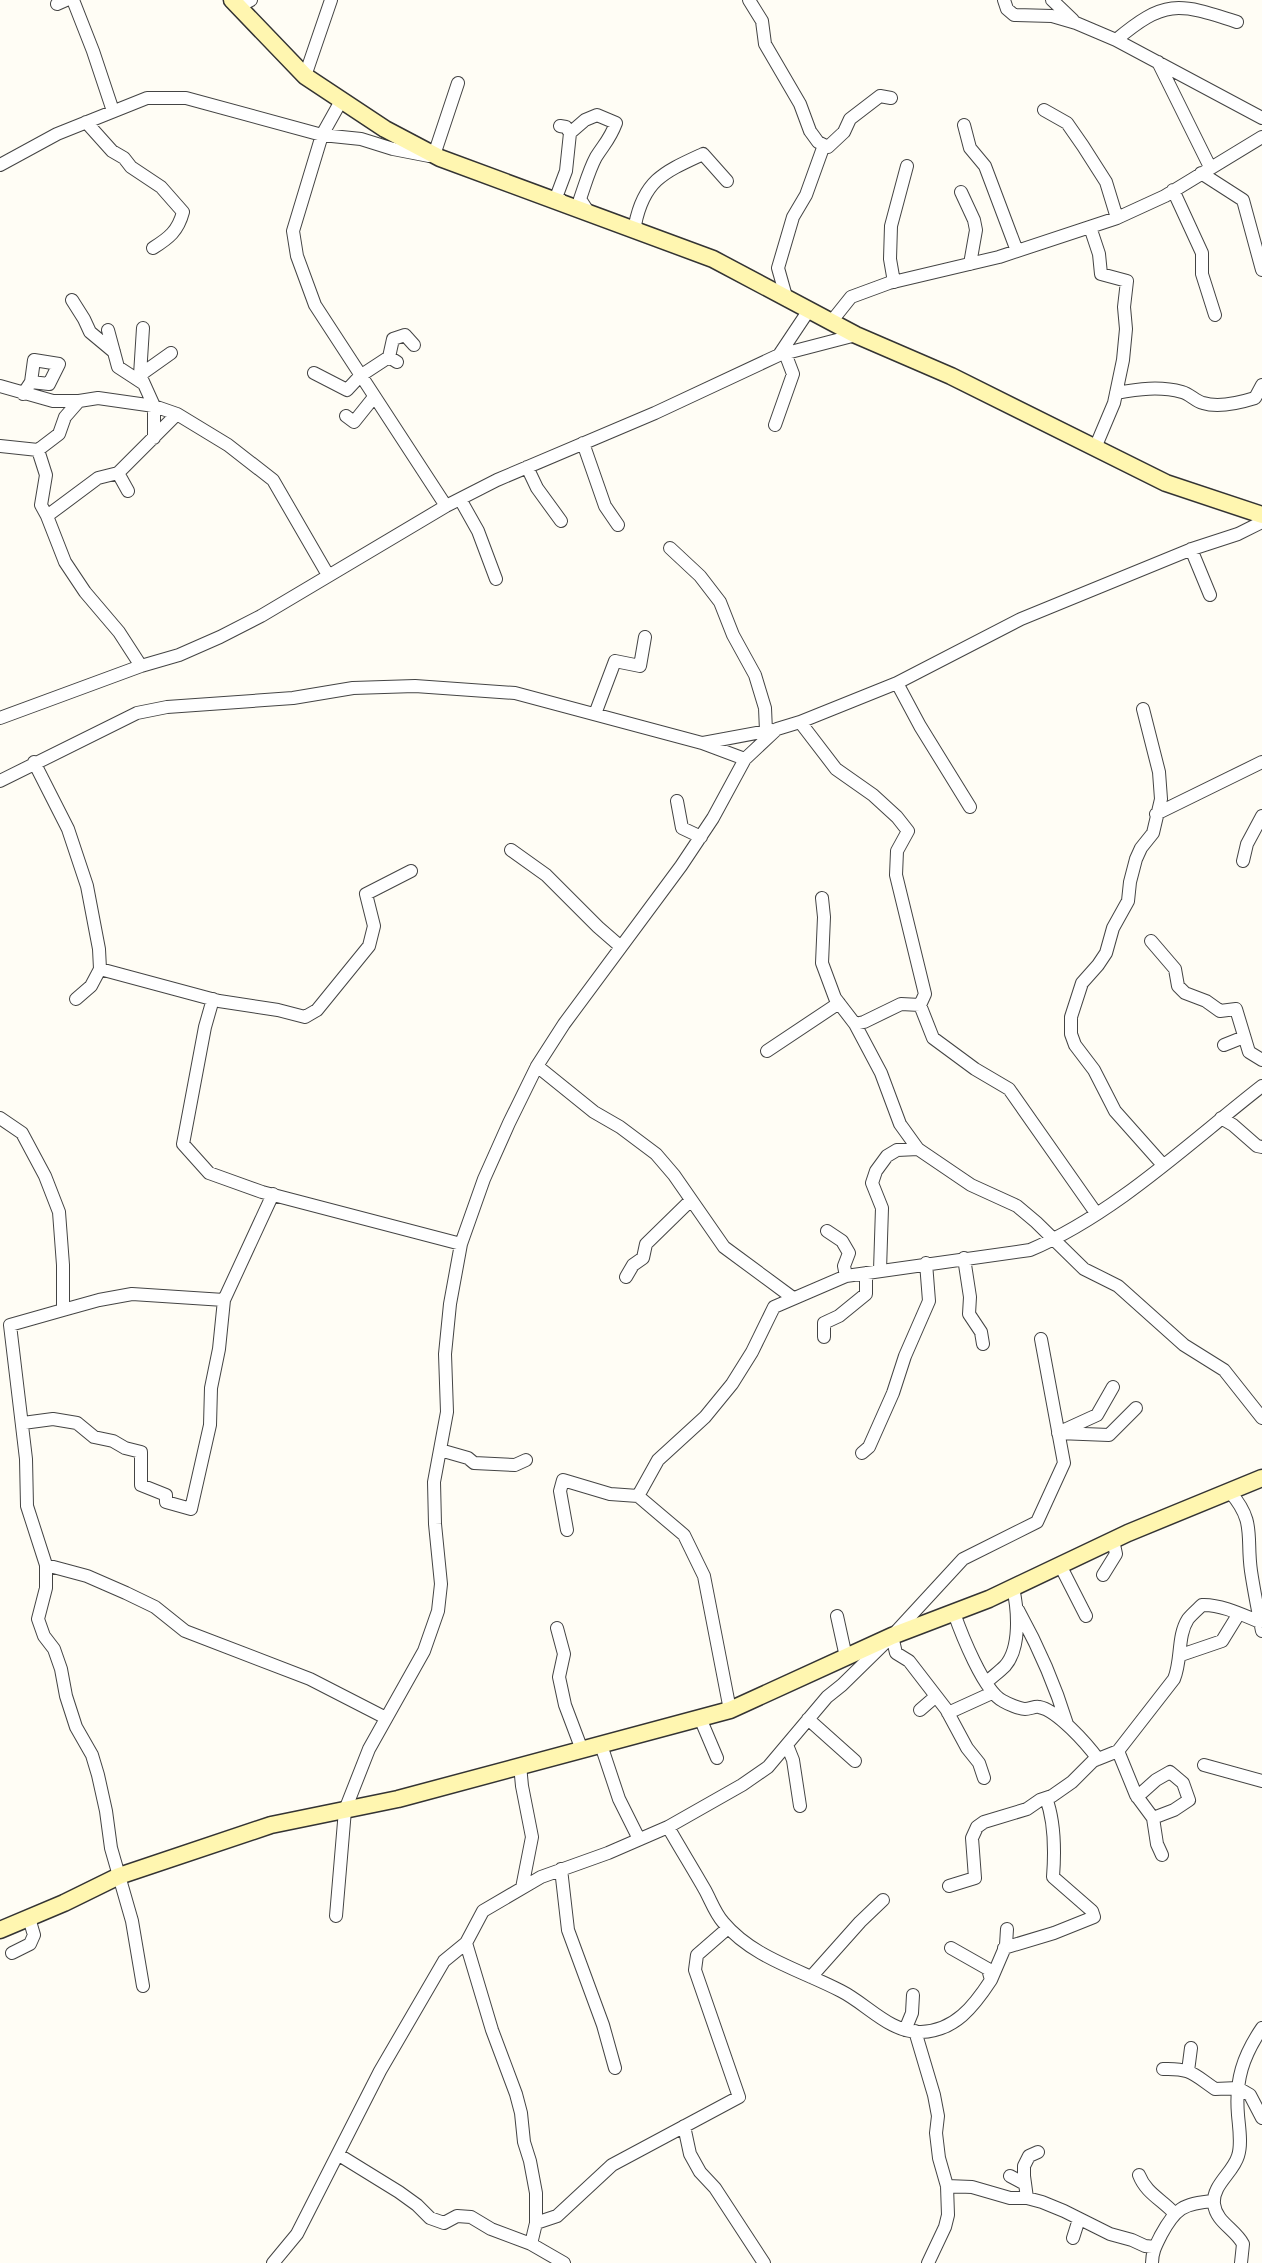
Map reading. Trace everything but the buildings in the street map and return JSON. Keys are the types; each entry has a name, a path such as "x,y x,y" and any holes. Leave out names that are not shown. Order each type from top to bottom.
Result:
{"street":[{"path":"73,0 113,111"},
{"path":"305,76 331,0"},
{"path":"749,0 762,21 765,44 800,104 810,131 818,142 828,147 844,132 850,119 880,96 891,98"},
{"path":"1004,0 1007,9 1014,15 1052,16 1076,23 1116,40 1262,118"},
{"path":"1053,0 1076,23"},
{"path":"241,2 305,76 385,129 437,157 713,260 856,335 951,376 1166,483 1262,515"},
{"path":"1116,40 1139,17 1157,5 1172,2 1237,22"},
{"path":"1158,62 1206,170 1243,200 1262,270"},
{"path":"437,157 458,83"},
{"path":"0,165 57,134 147,98 186,98 322,135 361,139 393,149 437,157"},
{"path":"341,100 322,135 293,231 297,256 315,305 446,506"},
{"path":"1044,110 1067,123 1083,146 1106,182 1117,218"},
{"path":"563,203 557,195 566,171 565,130 597,115 616,123 610,140 596,157 580,199 589,213"},
{"path":"86,122 112,151 161,187 183,212 180,224 172,236 153,248"},
{"path":"964,125 970,148 985,166 1017,251"},
{"path":"831,322 851,297 894,282 1017,251 1117,218 1173,190 1262,137"},
{"path":"788,300 778,268 794,218 806,195 824,145"},
{"path":"641,233 635,225 638,209 658,177 674,167 703,154 727,181"},
{"path":"894,282 890,259 891,226 895,204 901,194 907,166"},
{"path":"1173,190 1202,253 1202,274 1215,315"},
{"path":"961,192 974,220 976,230 970,264"},
{"path":"1090,227 1099,254 1101,274 1127,281 1124,307 1125,339 1116,393 1095,448"},
{"path":"72,300 90,332 114,352"},
{"path":"782,354 809,310"},
{"path":"143,328 142,380 154,406 154,438"},
{"path":"108,330 118,367 142,380"},
{"path":"314,373 347,390 360,376 393,360 393,339 405,335 414,345"},
{"path":"0,718 141,666 179,655 220,637 446,506 527,467 655,413 782,354 856,335"},
{"path":"142,380 171,353"},
{"path":"775,424 793,374 782,354"},
{"path":"23,393 31,381"},
{"path":"1116,393 1146,388 1184,393 1202,403 1238,403 1255,398 1262,385"},
{"path":"0,386 53,401 98,398 154,406 177,414 228,445 273,480 328,575"},
{"path":"346,416 354,422 374,397"},
{"path":"0,446 38,450 59,434 65,417 79,401"},
{"path":"48,516 98,478 118,473 177,414"},
{"path":"583,443 605,506 618,525"},
{"path":"38,450 46,475 41,505 48,516 65,562 85,592 119,632 141,666"},
{"path":"527,467 537,488 561,521"},
{"path":"118,473 128,490"},
{"path":"460,499 478,531 496,579"},
{"path":"702,743 772,730 800,722 897,683 1021,619 1191,549 1238,534 1262,522"},
{"path":"670,548 700,576 720,602 729,619 733,635 755,675 772,730"},
{"path":"1191,549 1210,595"},
{"path":"595,714 615,661 640,666 645,637"},
{"path":"897,683 920,726 970,807"},
{"path":"0,781 137,712 167,707 293,698 353,688 415,686 514,693 702,743 745,759"},
{"path":"1143,709 1159,772 1161,799 1153,834 1141,848 1136,859 1128,901 1113,928 1106,953 1082,983 1071,1017 1071,1034 1075,1045 1094,1070 1114,1111 1163,1165"},
{"path":"800,722 836,769 873,795 897,817 908,831 897,851 896,875 926,994 920,1005"},
{"path":"336,1916 345,1810 369,1749 424,1652 438,1611 441,1584 435,1524 434,1482 447,1412 445,1354 448,1324 461,1244 484,1179 537,1066 564,1024 701,837 745,759 772,730"},
{"path":"34,762 68,829 87,886 99,949 100,969 91,986 76,999"},
{"path":"1156,814 1262,762"},
{"path":"676,801 682,828 701,837"},
{"path":"1243,861 1247,844 1262,816"},
{"path":"511,850 546,875 621,947"},
{"path":"100,969 213,999 305,1017 317,1010 369,946 374,926 366,894 411,871"},
{"path":"822,898 824,917 822,963 835,998 855,1024 881,1073 900,1124 918,1149 971,1185 1017,1206 1084,1269 1118,1287 1184,1345 1224,1370 1262,1418"},
{"path":"1151,941 1174,969 1178,986 1185,993 1206,1001 1220,1011 1236,1009 1249,1052 1262,1060"},
{"path":"213,999 195,1075 183,1144 208,1173 273,1194 461,1244"},
{"path":"767,1051 839,1003"},
{"path":"855,1024 864,1023 901,1005 920,1005"},
{"path":"920,1005 933,1038 975,1069 1009,1089 1096,1213"},
{"path":"1224,1045 1244,1037"},
{"path":"537,1066 594,1112 620,1127 656,1154 674,1175 724,1247 793,1298"},
{"path":"638,1496 658,1460 705,1417 732,1384 752,1353 774,1307 846,1276 1030,1250 1054,1240 1111,1204 1262,1086"},
{"path":"0,1118 22,1133 45,1176 59,1212 63,1265 63,1310"},
{"path":"1221,1118 1233,1125 1257,1146 1262,1147"},
{"path":"880,1270 882,1208 872,1183 876,1171 887,1156 897,1150 918,1149"},
{"path":"23,1423 53,1419 77,1424 94,1437 113,1441 125,1448 141,1452 141,1485 166,1495 166,1503 191,1509 210,1425 211,1388 219,1349 224,1300 273,1194"},
{"path":"626,1277 633,1265 643,1258 646,1244 691,1200"},
{"path":"826,1230 842,1241 849,1253 844,1266 846,1276"},
{"path":"964,1258 970,1297 969,1314 981,1332 983,1344"},
{"path":"862,1453 869,1447 893,1393 905,1356 929,1301 926,1263"},
{"path":"824,1337 824,1323 839,1316 866,1294 866,1273"},
{"path":"143,1986 132,1921 111,1848 98,1775 92,1755 76,1727 54,1649 44,1636 38,1619 46,1588 46,1565 27,1506 23,1423 5,1326 99,1300 132,1294 224,1300"},
{"path":"273,2263 297,2234 380,2071 444,1961 466,1943 483,1911 541,1877 608,1853 668,1827 742,1785 768,1767 808,1719 892,1636 963,1559 1037,1522 1064,1463 1041,1339"},
{"path":"1058,1433 1097,1415 1113,1387"},
{"path":"1058,1433 1109,1434 1136,1408"},
{"path":"440,1450 468,1458 474,1463 515,1465 526,1460"},
{"path":"0,1930 64,1903 119,1875 271,1825 417,1794 730,1710 892,1636 1013,1588 1113,1540 1262,1478"},
{"path":"567,1530 561,1491 563,1480 610,1494 638,1496 684,1535 694,1552 706,1585 715,1643 730,1710"},
{"path":"1230,1492 1242,1506 1248,1522 1251,1570 1261,1626"},
{"path":"1103,1575 1116,1554 1113,1540"},
{"path":"46,1565 87,1576 126,1593 155,1607 185,1631 301,1676 386,1718"},
{"path":"1060,1565 1086,1616"},
{"path":"1013,1588 1018,1610 1057,1692 1067,1724"},
{"path":"949,1886 975,1878 972,1838 977,1827 984,1822 1027,1809 1063,1789 1098,1759 1118,1751 1174,1679 1179,1667 1182,1640 1188,1619 1202,1605 1218,1606 1261,1626"},
{"path":"948,1713 990,1688 1006,1665 1016,1633 1018,1610"},
{"path":"954,1612 969,1651 990,1688 1003,1701 1023,1709 1040,1707 1067,1724 1088,1744 1098,1759"},
{"path":"1180,1655 1222,1641 1238,1615"},
{"path":"837,1616 846,1657"},
{"path":"557,1628 564,1654 560,1677 561,1686 565,1705 582,1750"},
{"path":"892,1636 896,1653 909,1661 924,1678 979,1763 984,1778"},
{"path":"920,1710 935,1697"},
{"path":"700,1718 717,1758"},
{"path":"808,1719 855,1761"},
{"path":"601,1745 619,1799 639,1839"},
{"path":"788,1745 793,1760 800,1806"},
{"path":"1118,1751 1137,1797 1153,1818 1157,1844 1162,1855"},
{"path":"520,1765 532,1837 522,1888"},
{"path":"1204,1765 1262,1782"},
{"path":"1137,1797 1156,1780 1170,1772 1183,1783 1188,1800 1174,1810 1153,1818"},
{"path":"1004,1948 1054,1933 1094,1917 1092,1911 1053,1876 1055,1849 1051,1811 1046,1798"},
{"path":"668,1827 721,1921 736,1936 762,1954 841,1991 885,2021 910,2031 937,2030 957,2022 991,1980 1004,1948 1007,1929"},
{"path":"561,1869 568,1930 603,2025 615,2068"},
{"path":"811,1977 883,1900"},
{"path":"12,1953 30,1944 34,1935 29,1918"},
{"path":"536,2223 557,2216 612,2165 740,2097 695,1970 697,1955 728,1928"},
{"path":"466,1943 492,2030 521,2113 524,2142 536,2193 536,2223 531,2244"},
{"path":"951,1948 988,1969 991,1980"},
{"path":"914,1995 910,2031 934,2095 938,2116 936,2133 939,2158 948,2186 948,2215 928,2263"},
{"path":"1241,2263 1243,2244 1221,2221 1215,2212 1214,2201 1218,2187 1231,2172 1239,2154 1238,2088 1241,2068 1249,2047 1262,2028"},
{"path":"1188,2071 1191,2048"},
{"path":"1163,2069 1180,2068 1188,2071 1215,2090 1238,2088 1250,2095 1259,2106 1262,2118"},
{"path":"684,2126 690,2154 700,2172 715,2188 764,2263"},
{"path":"1027,2198 1024,2166 1029,2156 1038,2152"},
{"path":"339,2155 399,2192 430,2218 444,2223 457,2216 471,2217 491,2229 531,2244 564,2263"},
{"path":"1139,2175 1143,2186 1149,2193 1164,2202 1174,2213"},
{"path":"1010,2176 1025,2184"},
{"path":"948,2186 972,2187 1010,2198 1027,2198 1064,2211 1110,2234 1145,2246 1155,2247"},
{"path":"1152,2263 1155,2247 1166,2223 1174,2213 1196,2202 1214,2201"},
{"path":"1073,2238 1079,2219"}]}
